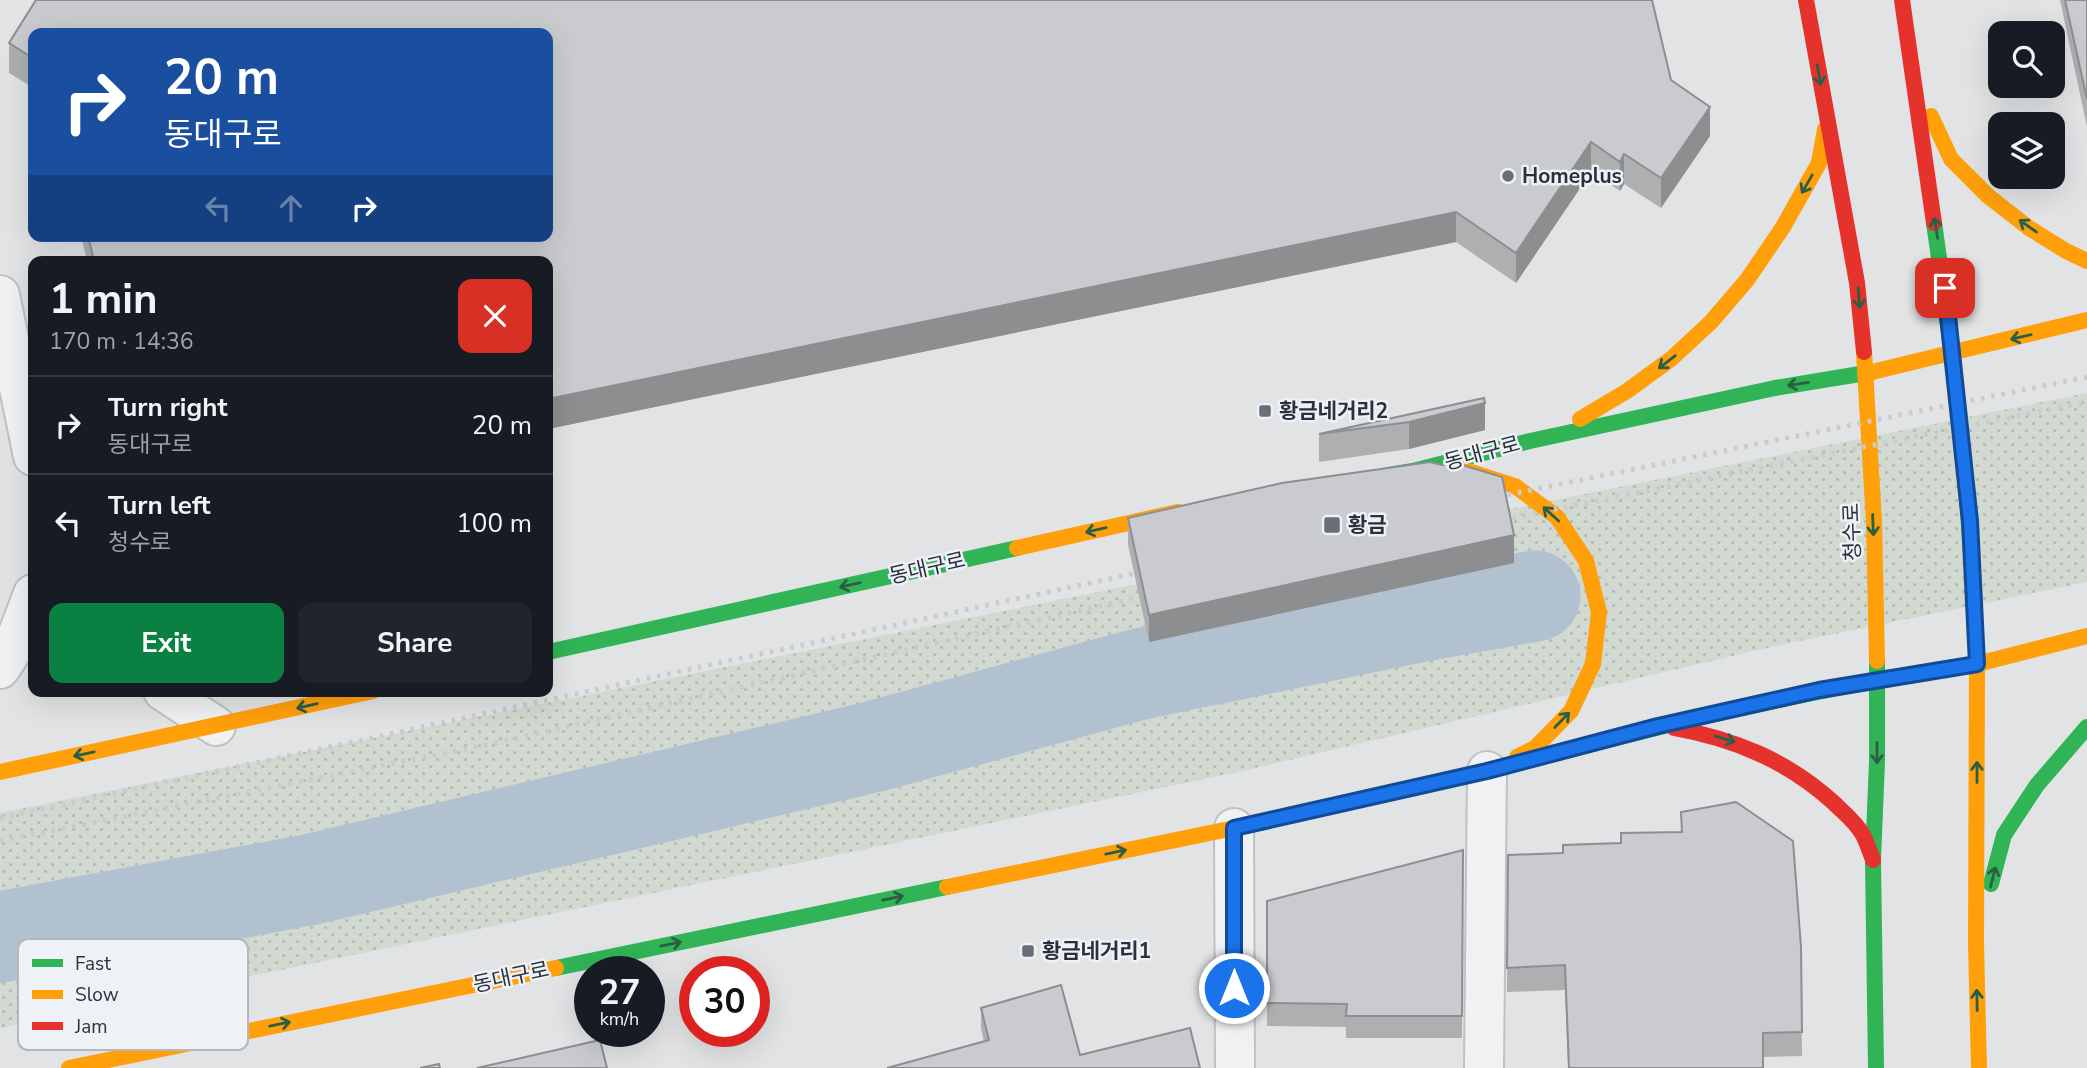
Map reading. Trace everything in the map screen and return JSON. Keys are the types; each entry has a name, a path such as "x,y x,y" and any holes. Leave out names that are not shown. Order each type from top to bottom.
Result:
{"main road":[{"name":"청수로","path":"1806,0 1857,283 1866,373 1874,522 1877,680 1873,860 1876,1068"},
{"path":"1902,0 1953,352 1970,521 1977,664 1976,944 1979,1068"},
{"path":"1914,76 1951,159 1988,196 2029,228 2087,261"},
{"path":"1530,441 1580,419 1627,391 1671,359 1711,322 1747,280 1783,226 1819,163 1826,120"},
{"name":"동대구로","path":"1373,477 1413,471 1530,441 1775,388 1866,373 2087,320"},
{"path":"1413,471 1465,470 1515,486 1556,517 1586,561 1599,612 1592,664 1571,711 1535,748 1487,771"},
{"name":"동대구로","path":"553,651 1197,508"},
{"name":"동대구로","path":"248,1031 1234,828 1487,771 1658,726 1819,690 1977,664 2087,636"},
{"path":"0,772 346,697"},
{"path":"1658,726 1701,732 1743,744 1783,763 1819,787 1861,830 1873,860"},
{"path":"1976,944 2004,835 2037,785 2087,727"},
{"name":"동대구로","path":"69,1068 156,1050"}],"street":[{"path":"0,296 28,432"},
{"path":"0,669 10,654 28,607"},
{"path":"172,697 216,726"},
{"path":"1484,1068 1487,771"},
{"path":"1234,828 1235,1068"}],"shaded area":[{"path":"2087,393 2087,582 1771,647 1238,772 248,977 248,939 18,939 18,1024 0,1028 0,813"}],"building":[{"path":"36,0 1652,0 1671,80 1710,107 1661,178 1624,154 1620,162 1591,142 1516,253 1456,212 553,398 553,256 93,256 89,242 553,242 553,28 28,28 28,55 9,43"},
{"path":"2065,0 2087,0 2087,99"},
{"path":"1484,398 1485,403 1409,422 1319,434"},
{"path":"1430,462 1462,465 1502,477 1514,535 1149,615 1128,518 1282,483"},
{"path":"1736,802 1793,841 1801,947 1802,1032 1763,1033 1763,1068 1569,1068 1565,965 1507,968 1508,855 1563,853 1563,845 1621,843 1621,833 1682,832 1681,812"},
{"path":"1463,850 1462,1016 1346,1016 1347,1004 1267,1003 1267,901"},
{"path":"1061,985 1080,1055 1190,1028 1200,1068 887,1068 989,1040 981,1008"},
{"path":"574,1046 602,1047 607,1068 477,1068"},
{"path":"439,1064 440,1068 420,1068"}],"waterway":[{"path":"0,937 308,880 872,747 1140,674 1535,596"}],"railway":[{"path":"1487,499 2087,377"},
{"path":"1492,522 2087,402"},
{"path":"0,818 1155,569"},
{"path":"0,841 481,746 1157,593"}],"traffic: fast":[{"path":"1934,223 1959,418 1975,614"},
{"path":"1389,475 1530,441 1775,388 1872,372"},
{"path":"553,651 1017,548"},
{"path":"1876,1068 1873,860 1877,661"},
{"path":"1515,764 1708,716 1904,676"},
{"path":"1991,884 2004,835 2037,785 2087,727"},
{"path":"556,968 947,887"}],"traffic: slow":[{"path":"1931,116 1951,159 1988,196 2029,228 2087,261"},
{"path":"1580,419 1627,391 1671,359 1711,322 1747,280 1783,227 1819,163 1825,129"},
{"path":"1872,372 2087,320"},
{"path":"1864,352 1874,522 1877,661"},
{"path":"1452,470 1465,470 1515,486 1557,517 1586,561 1599,612 1593,664 1571,711 1535,748 1517,757"},
{"path":"1017,548 1178,512"},
{"path":"1975,614 1979,1068"},
{"path":"1904,676 1977,664 2087,636"},
{"path":"0,772 345,697"},
{"path":"947,887 1234,828 1515,764"},
{"path":"248,1031 556,968"},
{"path":"69,1068 157,1050"}],"traffic: jam":[{"path":"1806,0 1857,283 1864,352"},
{"path":"1902,0 1934,223"},
{"path":"1674,728 1739,745 1798,775 1834,803 1853,822 1863,835 1873,860"}],"place":[{"name":"Homeplus","path":"1508,176"},
{"name":"황금네거리2","path":"1265,411"},
{"name":"황금","path":"1332,525"},
{"name":"황금네거리1","path":"1028,951"}],"route":[{"path":"1234,988 1234,828 1487,771 1658,726 1819,690 1977,664 1970,521 1945,288"}]}
